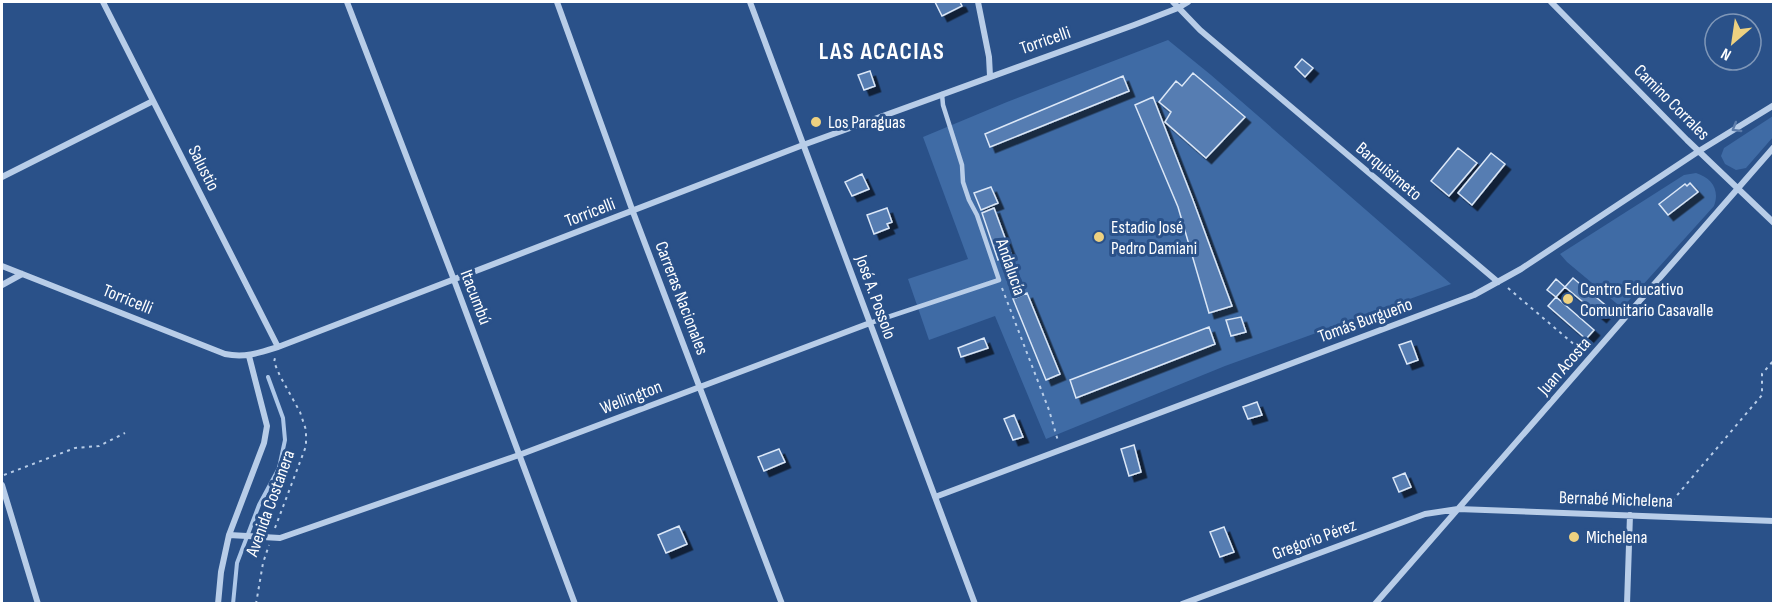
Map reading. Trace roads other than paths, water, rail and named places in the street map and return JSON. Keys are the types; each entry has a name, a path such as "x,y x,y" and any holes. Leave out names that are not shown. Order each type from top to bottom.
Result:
{"street":[{"name":"Salustio","path":"103,2 278,347"},
{"name":"Itacumbú","path":"347,2 575,603"},
{"name":"Carreras Nacionales","path":"556,2 633,212 782,603"},
{"name":"José A. Possolo","path":"750,2 975,603"},
{"path":"978,2 989,57 990,76"},
{"name":"Barquisimeto","path":"1173,2 1200,30 1498,282"},
{"name":"Torricelli","path":"2,266 225,354 239,357 249,356 278,347 804,145 1178,8 1188,2"},
{"name":"Camino Corrales","path":"1551,2 1773,223"},
{"path":"2,177 153,101"},
{"name":"Tomás Burgueño","path":"935,497 1474,295 1521,269 1699,150 1773,105"},
{"name":"Juan Acosta","path":"1375,603 1773,147"},
{"path":"2,285 22,274"},
{"name":"Wellington","path":"229,535 280,537 291,534 519,455 870,323"},
{"name":"Avenida Costanera","path":"218,603 221,573 229,535 264,443 267,426 249,356"},
{"path":"2,485 38,603"},
{"name":"Bernabé Michelena","path":"1458,509 1773,521"},
{"name":"Gregorio Pérez","path":"1182,603 1425,514 1458,509"},
{"path":"1627,603 1630,515"}],"lane":[{"name":"Andalucía","path":"942,94 943,105 962,165 963,182 999,280"},
{"name":"Wellington","path":"870,323 999,280"}],"waterway":[{"path":"233,604 237,563 259,505 279,468 285,440 283,418 268,377"}],"place":[{"name":"Los Paraguas","path":"816,122"},
{"name":"Estadio José Pedro Damiani","path":"1099,237"},
{"name":"Centro Educativo Comunitario Casavalle","path":"1568,299"},
{"name":"Michelena","path":"1574,537"}],"district":[{"name":"LAS ACACIAS","path":"882,51"}]}
